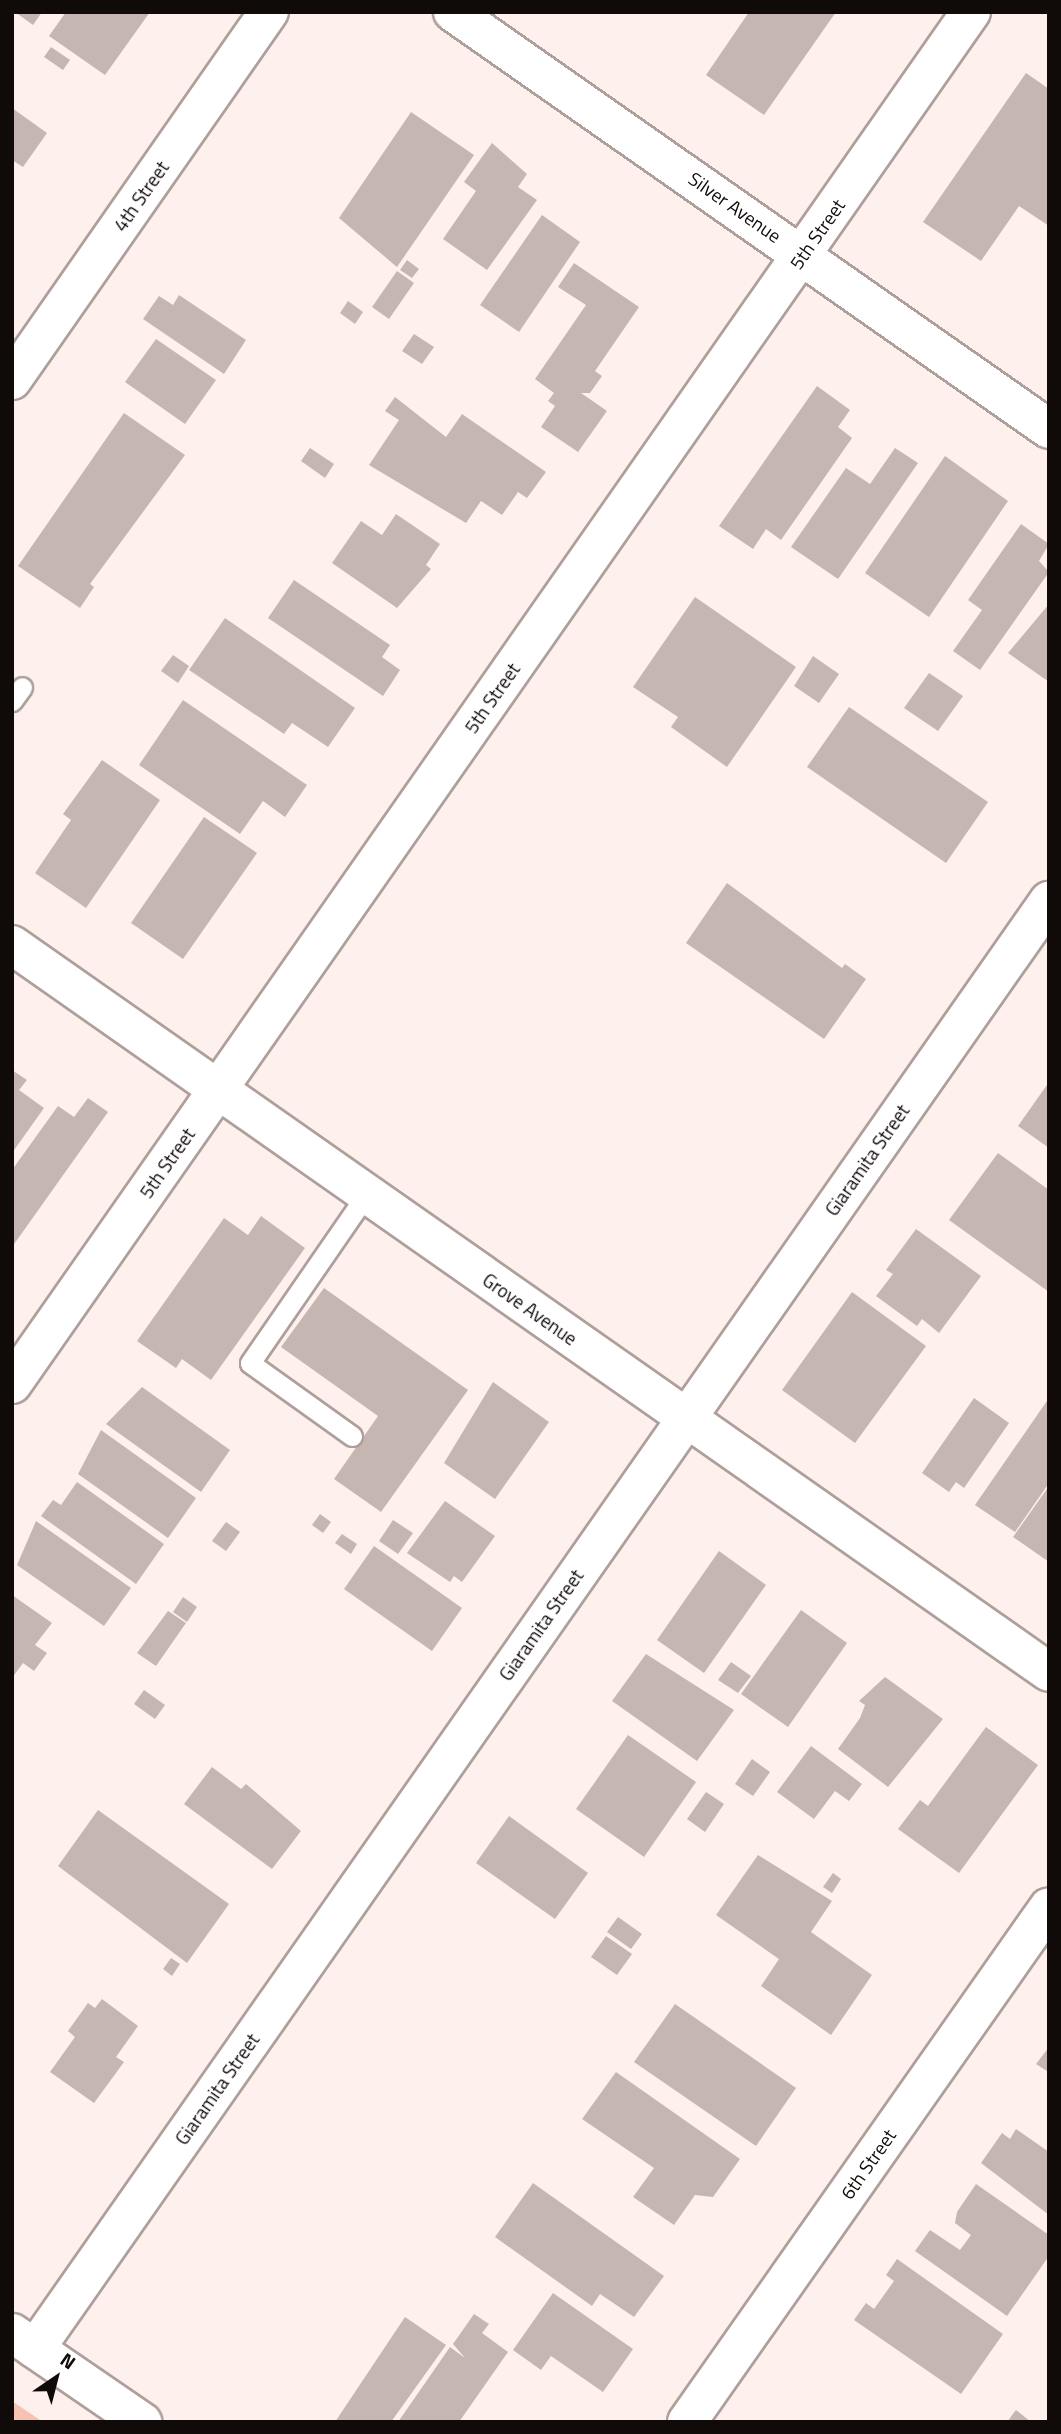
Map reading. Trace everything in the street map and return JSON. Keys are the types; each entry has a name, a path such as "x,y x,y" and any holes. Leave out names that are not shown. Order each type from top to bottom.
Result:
{"street":[{"name":"4th Street","path":"12,380 269,12"},
{"name":"Silver Avenue","path":"453,12 1045,420"},
{"name":"5th Street","path":"12,1384 971,12"},
{"name":"Giaramita Street","path":"24,2341 685,1418 1049,901"},
{"name":"Grove Avenue","path":"12,945 1049,1672"},
{"name":"6th Street","path":"687,2422 1049,1907"},
{"path":"24,2341 142,2422"}],"lane":[{"path":"352,1437 250,1363 366,1195"}],"shaded area":[{"path":"12,2401 43,2422 12,2422"}],"building":[{"path":"15,12 42,12 33,25"},
{"path":"66,12 150,12 105,75 49,36"},
{"path":"749,12 836,12 764,115 706,75"},
{"path":"51,47 70,60 63,70 44,57"},
{"path":"1026,73 1049,89 1049,226 1019,206 981,261 923,222"},
{"path":"12,108 47,133 23,167 12,160"},
{"path":"411,112 474,155 397,267 339,218"},
{"path":"492,143 527,174 518,187 537,200 487,270 443,239 476,191 464,182"},
{"path":"542,215 580,242 519,332 480,305"},
{"path":"407,260 419,269 412,278 400,270"},
{"path":"574,263 639,307 595,371 602,376 590,393 581,393 607,411 578,452 541,427 555,406 548,401 554,393 535,379 586,305 558,287"},
{"path":"397,271 414,283 389,319 372,307"},
{"path":"179,295 246,340 224,374 143,319 159,296 173,305"},
{"path":"348,301 363,312 355,324 340,313"},
{"path":"414,334 434,347 422,364 402,351"},
{"path":"156,339 216,380 185,424 125,382"},
{"path":"817,386 850,410 838,427 852,438 781,540 766,529 753,549 719,526"},
{"path":"395,397 446,437 462,414 546,472 527,498 518,492 502,515 481,501 466,523 369,465 399,420 385,411"},
{"path":"124,413 185,455 90,584 94,587 80,608 18,566"},
{"path":"310,448 334,464 325,478 301,461"},
{"path":"895,448 918,463 838,579 791,547 846,468 870,484"},
{"path":"945,456 1008,501 929,617 865,573"},
{"path":"396,514 440,544 426,565 431,569 397,608 332,563 361,521 382,535"},
{"path":"1021,524 1049,544 1039,561 1049,572 980,670 953,651 982,610 968,600"},
{"path":"294,580 390,645 382,657 400,670 383,696 268,618"},
{"path":"695,597 796,667 727,767 671,727 678,717 633,687"},
{"path":"1049,604 1049,682 1008,653"},
{"path":"225,618 355,708 328,747 292,723 284,734 189,670"},
{"path":"173,655 189,666 178,683 161,671"},
{"path":"813,656 839,674 819,703 794,686"},
{"path":"929,673 963,696 938,731 904,708"},
{"path":"183,700 307,785 285,817 263,801 240,834 139,765"},
{"path":"849,707 988,802 946,863 807,767"},
{"path":"102,760 160,800 86,908 35,873 71,820 63,814"},
{"path":"204,817 257,853 183,959 131,923"},
{"path":"727,883 842,968 845,964 866,979 824,1039 686,943"},
{"path":"12,1070 27,1080 19,1090 44,1108 12,1153"},
{"path":"1049,1082 1049,1148 1018,1126"},
{"path":"88,1098 108,1112 12,1247 12,1170 58,1106 74,1117"},
{"path":"998,1153 1049,1190 1049,1292 949,1220"},
{"path":"261,1216 305,1248 211,1380 182,1359 176,1368 137,1341 224,1218 248,1235"},
{"path":"916,1229 981,1276 939,1333 922,1319 917,1326 876,1296 893,1274 886,1270"},
{"path":"324,1288 468,1390 381,1512 334,1479 378,1416 281,1347"},
{"path":"852,1292 926,1346 855,1443 782,1390"},
{"path":"493,1382 549,1422 495,1499 444,1463"},
{"path":"142,1387 230,1450 201,1492 106,1424"},
{"path":"974,1398 1009,1423 964,1488 956,1482 949,1492 922,1473"},
{"path":"1049,1398 1049,1483 1015,1532 975,1505"},
{"path":"101,1430 196,1498 168,1538 78,1474"},
{"path":"77,1482 164,1544 136,1584 41,1516 53,1500 61,1505"},
{"path":"1049,1486 1049,1562 1013,1537"},
{"path":"445,1501 495,1536 462,1582 454,1576 450,1582 407,1553"},
{"path":"320,1514 331,1522 323,1533 312,1525"},
{"path":"393,1520 413,1533 398,1554 379,1541"},
{"path":"36,1521 131,1588 104,1626 17,1565"},
{"path":"226,1522 240,1532 226,1551 212,1541"},
{"path":"342,1534 357,1544 351,1554 335,1543"},
{"path":"374,1546 462,1608 432,1651 344,1589"},
{"path":"719,1551 766,1585 704,1673 657,1640"},
{"path":"12,1595 52,1623 35,1645 47,1653 34,1671 23,1663 12,1678"},
{"path":"183,1597 197,1607 187,1622 173,1612"},
{"path":"801,1610 847,1643 788,1727 741,1694"},
{"path":"168,1611 186,1623 156,1666 137,1653"},
{"path":"646,1654 734,1710 697,1761 612,1701"},
{"path":"731,1662 751,1676 738,1693 718,1680"},
{"path":"885,1677 943,1719 888,1787 838,1749 860,1718 865,1705 859,1701"},
{"path":"144,1690 165,1705 155,1719 134,1704"},
{"path":"986,1727 1038,1765 959,1873 898,1829 920,1800 928,1806"},
{"path":"628,1735 696,1782 644,1857 576,1809"},
{"path":"811,1746 862,1784 849,1801 835,1791 814,1819 777,1792"},
{"path":"752,1759 770,1772 753,1796 735,1784"},
{"path":"212,1767 241,1789 246,1784 301,1831 272,1869 184,1804"},
{"path":"706,1792 724,1804 705,1832 687,1819"},
{"path":"98,1810 229,1904 187,1963 58,1866"},
{"path":"509,1816 588,1873 555,1919 476,1863"},
{"path":"758,1855 832,1901 811,1932 872,1975 831,2035 761,1986 779,1959 716,1915"},
{"path":"833,1873 841,1879 832,1893 823,1887"},
{"path":"618,1917 642,1934 631,1949 607,1932"},
{"path":"606,1936 632,1954 617,1975 591,1957"},
{"path":"171,1958 180,1964 172,1976 163,1969"},
{"path":"102,1999 138,2026 116,2057 124,2062 94,2103 50,2072 75,2037 68,2031 88,2003 95,2008"},
{"path":"675,2004 796,2088 756,2146 634,2062"},
{"path":"1049,2047 1049,2069 1047,2071 1036,2064"},
{"path":"616,2072 740,2159 713,2197 695,2195 674,2225 633,2197 654,2168 582,2119"},
{"path":"1016,2129 1049,2152 1049,2215 981,2163 1002,2133 1010,2139"},
{"path":"533,2183 664,2276 634,2317 600,2294 592,2306 495,2237"},
{"path":"976,2184 1049,2235 1049,2256 1007,2316 915,2251 930,2230 960,2250 971,2235 955,2223 957,2212"},
{"path":"897,2259 1003,2334 961,2394 854,2320 866,2303 874,2309 894,2281 886,2275"},
{"path":"553,2293 633,2349 603,2392 551,2356 541,2370 513,2350"},
{"path":"474,2314 489,2324 482,2333 508,2352 459,2422 398,2422 450,2347 465,2358 453,2344"},
{"path":"405,2317 446,2345 391,2422 335,2422"},
{"path":"1016,2410 1031,2422 1007,2422"}]}
